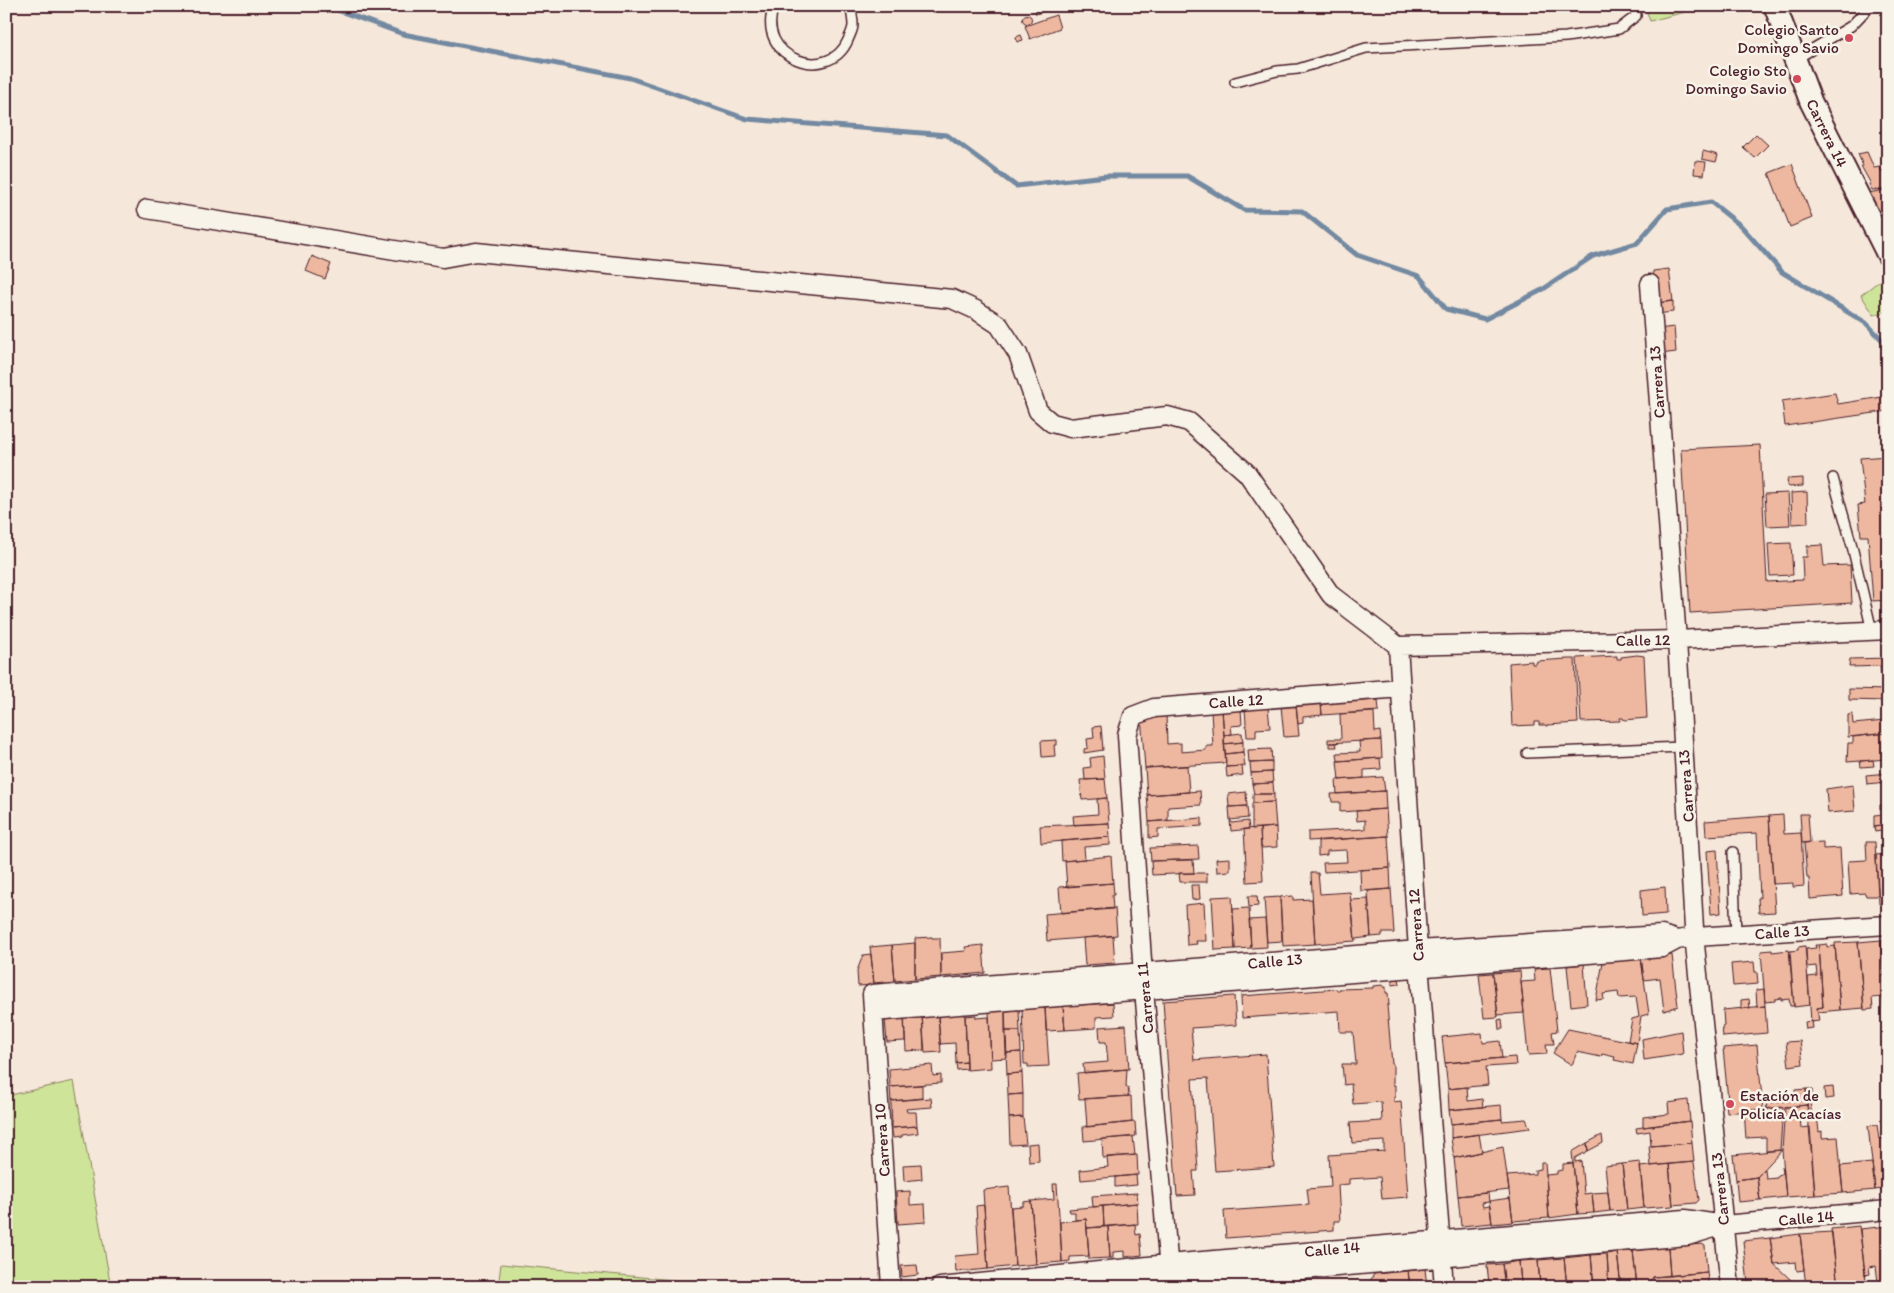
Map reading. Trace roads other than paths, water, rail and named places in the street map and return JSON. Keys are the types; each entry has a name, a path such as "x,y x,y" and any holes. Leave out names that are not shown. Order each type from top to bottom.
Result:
{"street":[{"name":"Carrera 14","path":"1774,6 1811,102 1888,255"},
{"path":"147,209 443,258 476,252 952,299 976,310 999,325 1018,354 1038,411 1052,424 1071,428 1168,416 1189,422 1247,473 1331,595 1398,646"},
{"name":"Carrera 13","path":"1650,284 1677,640 1695,937 1730,1287"},
{"name":"Calle 12","path":"1398,646 1677,640 1880,630"},
{"name":"Carrera 12","path":"1398,646 1419,967 1444,1287"},
{"name":"Calle 12","path":"1133,716 1154,708 1401,688"},
{"name":"Carrera 11","path":"1133,716 1127,735 1144,990 1169,1277"},
{"name":"Calle 13","path":"873,1012 1662,948 1677,940 1695,937 1888,925"},
{"name":"Calle 13","path":"872,994 1418,950 1662,935 1677,940"},
{"name":"Carrera 10","path":"872,994 891,1287"},
{"name":"Calle 14","path":"940,1287 1169,1277 1442,1258 1686,1236 1724,1225 1888,1210"},
{"name":"Calle 14","path":"1110,1287 1169,1277 1440,1240 1685,1220 1724,1225"}],"lane":[{"path":"774,6 770,17 773,38 786,56 806,64 828,61 845,47 854,27 851,6"},
{"path":"1235,82 1277,71 1298,69 1366,48 1566,37 1619,29 1636,16 1635,6"},
{"path":"1796,59 1852,26 1870,6"},
{"path":"1833,478 1852,546 1880,630"},
{"path":"1527,752 1683,747"},
{"path":"1734,852 1736,935"}],"waterway":[{"path":"326,6 403,34 630,78 747,119 947,135 1016,186 1106,176 1187,176 1244,210 1302,211 1357,255 1419,276 1446,309 1485,319 1542,290 1593,256 1637,243 1667,209 1711,202 1741,226 1782,272 1866,323 1888,346"}],"place":[{"name":"Colegio Santo Domingo Savio","path":"1849,38"},
{"name":"Colegio Sto Domingo Savio","path":"1797,79"},
{"name":"Estación de Policía Acacías","path":"1730,1104"}]}
